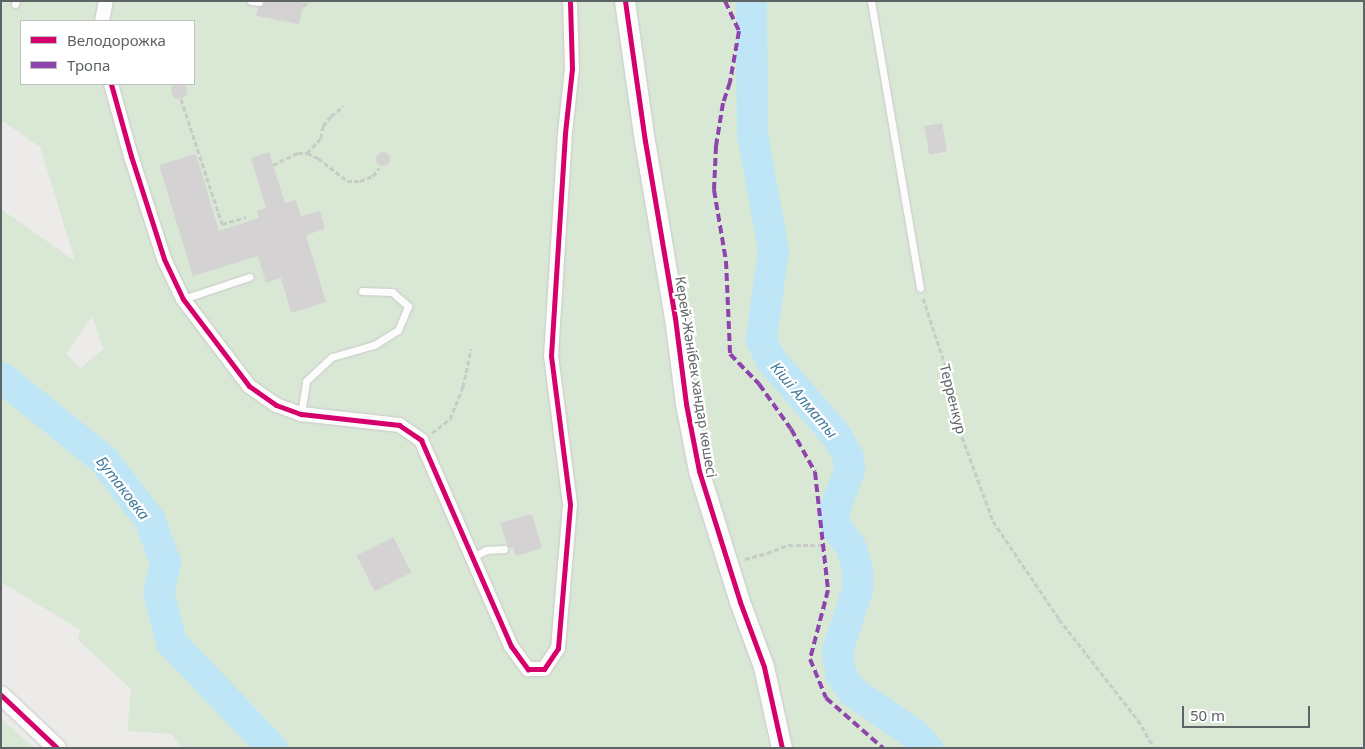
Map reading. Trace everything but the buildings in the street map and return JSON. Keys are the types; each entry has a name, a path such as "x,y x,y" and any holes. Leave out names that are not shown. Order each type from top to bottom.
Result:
{"main road":[{"name":"Керей-Жәнібек хандар көшесі","path":"625,1 645,141 675,318 686,404 699,471 727,563 764,667 782,748"}],"street":[{"path":"102,20 106,1"},
{"path":"111,85 131,156 164,259 183,299 249,386 276,405 301,414 398,425 421,440 512,646 528,669 544,669 558,648 570,504 551,356 565,133 572,69 570,1"},
{"path":"1,695 57,748"}],"lane":[{"path":"251,1 259,2"},
{"path":"871,1 920,288"},
{"path":"183,299 250,277"},
{"path":"301,414 306,381 332,357 374,344 398,330 408,306 392,292 362,291"},
{"path":"473,557 486,550 504,549"}],"path":[{"path":"303,6 309,1"},
{"path":"180,98 222,224 246,217"},
{"path":"307,153 321,138 323,126 331,116 344,106"},
{"path":"273,165 298,153 307,153 318,158 347,181 360,181 373,176 379,168"},
{"path":"421,440 450,419 463,387 471,349"},
{"path":"727,563 767,554 788,544 822,544"}],"green space":[{"path":"1,1 1364,1 1364,748 182,748 171,734 127,731 131,689 78,640 80,630 1,582 1,209 75,261 40,147 1,120","holes":["92,316 103,349 81,368 66,354"]},
{"path":"1,718 34,748 1,748"}],"waterway":[{"name":"Кіші Алматы","path":"751,1 752,134 773,249 761,339 770,359 836,435 848,457 849,470 833,512 836,527 850,546 857,569 857,589 837,651 840,673 852,691 914,734 927,748"},
{"name":"Бутаковка","path":"1,377 103,459 149,519 165,562 158,592 171,642 272,748"}],"marked path":[{"path":"725,1 739,31 730,82 723,103 716,146 714,190 726,261 730,354 759,384 791,429 815,472 828,590 810,659 826,698 883,748"}],"cycle path":[{"path":"111,85 131,156 164,259 183,299 249,386 276,405 301,414 399,425 421,440 511,646 528,669 544,669 558,648 570,504 551,356 565,133 572,69 570,1"},
{"path":"625,1 645,141 675,318 686,404 699,471 740,602 764,667 782,748"},
{"path":"1,695 57,748"}]}
